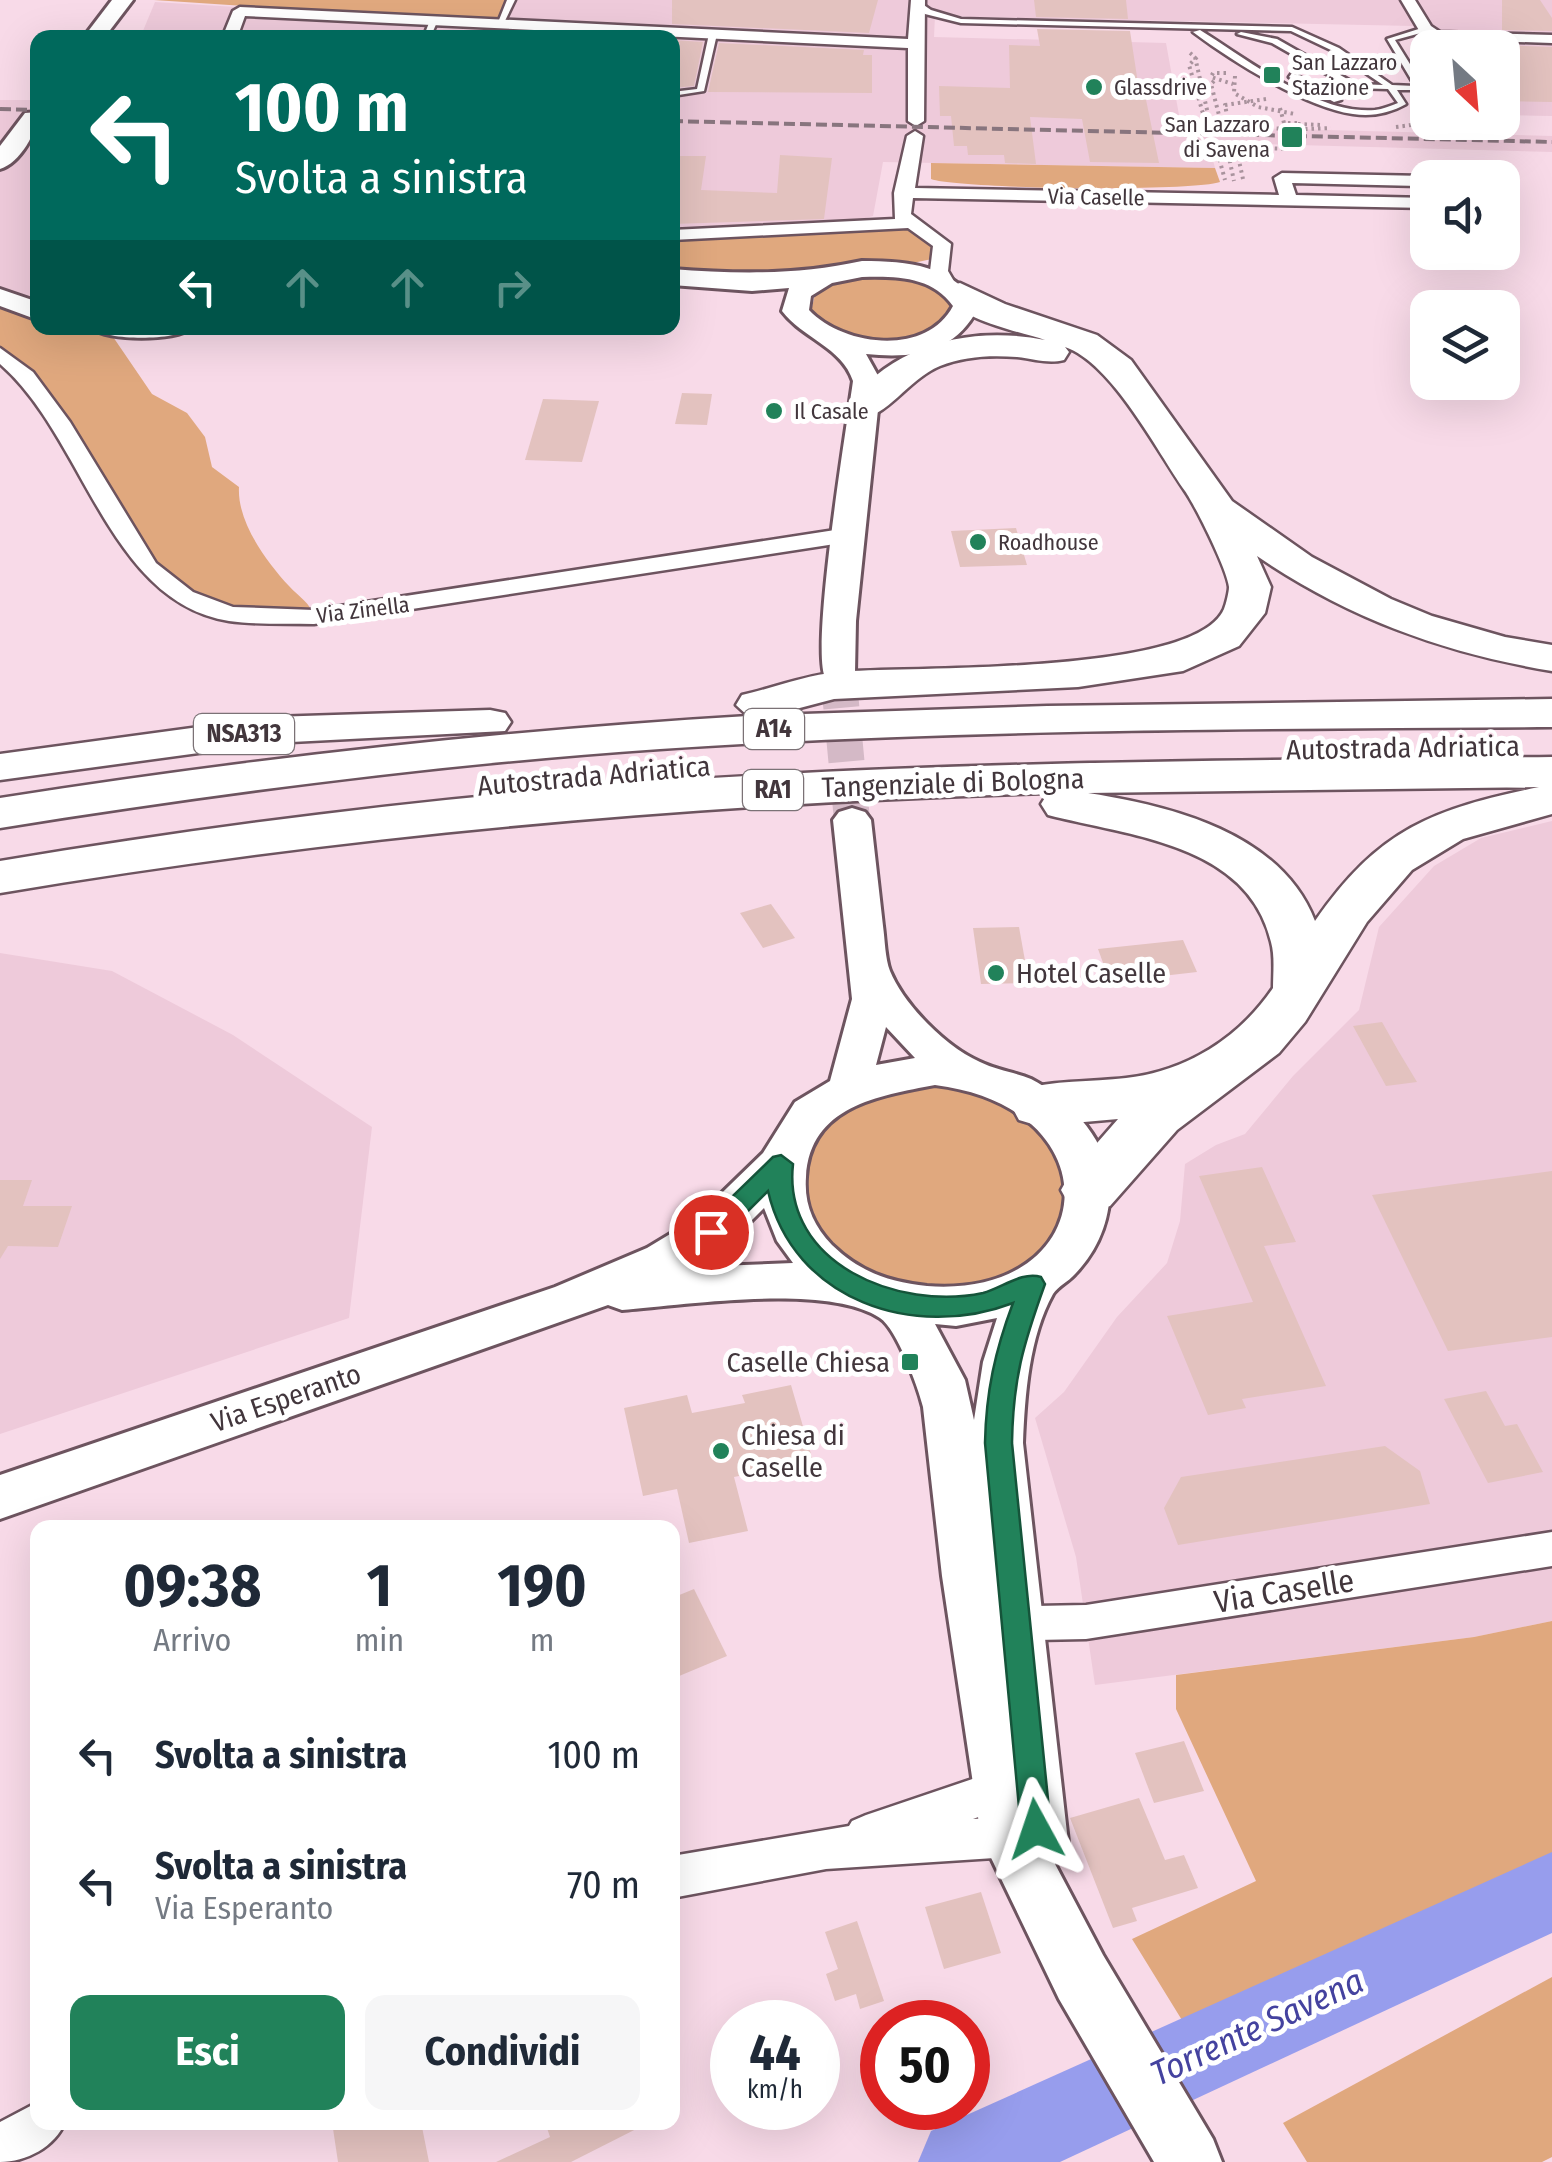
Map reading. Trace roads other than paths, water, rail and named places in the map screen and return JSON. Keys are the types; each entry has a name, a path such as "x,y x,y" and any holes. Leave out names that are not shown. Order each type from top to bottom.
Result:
{"highway":[{"path":"758,705 833,686 1136,668 1168,662 1208,648 1237,625 1244,613 1250,587 1215,506 1102,352 1062,332 993,312 953,288"},
{"path":"948,333 1026,323"},
{"path":"866,395 912,365 968,348 1000,346 1039,349 1076,359 1106,374 1143,404"},
{"path":"1215,506 1286,560 1367,605 1433,631 1514,653 1552,658"},
{"path":"0,786 258,749 490,722 758,705 996,694 1552,688"},
{"name":"Autostrada Adriatica","path":"0,813 294,770 615,738 879,724 1552,713"},
{"name":"NSA313","path":"0,766 272,730 490,722"},
{"name":"Autostrada Adriatica","path":"0,848 362,796 660,770 882,757 1552,746"},
{"name":"Tangenziale di Bologna","path":"0,877 364,825 610,800 1002,780 1552,772"},
{"path":"765,790 859,800 1030,799 1162,821 1219,847 1245,863 1270,887 1300,941 1299,990"},
{"path":"1090,1190 1163,1110 1268,1032 1354,902 1378,870 1400,851 1470,818 1552,799"},
{"path":"1039,1105 1131,1098 1167,1090 1212,1072"}],"main road":[{"path":"100,30 124,0"},
{"path":"0,162 30,122"},
{"path":"680,278 752,283 884,268 920,273 953,288 966,306 963,320 948,333 888,357 866,395"},
{"path":"795,312 799,292 824,277"},
{"path":"752,283 775,294 802,322 852,354 864,368 866,395 848,535 838,672"},
{"path":"0,297 30,309"},
{"path":"831,340 882,347 912,345"},
{"path":"850,1086 869,1016 871,973 852,820"},
{"path":"871,973 906,1028 932,1052 965,1073"},
{"path":"902,1071 965,1073 1004,1085 1039,1105 1077,1146 1090,1190 1085,1224 1074,1244 1062,1262 1032,1284 986,1302 960,1306 898,1303 844,1283 810,1254 788,1223 779,1185 787,1144 806,1116 832,1094 850,1086 902,1071"},
{"name":"Via Esperanto","path":"0,1497 572,1300 662,1261 711,1232 781,1164"},
{"name":"Via Esperanto","path":"572,1300 698,1284 844,1283"},
{"path":"1032,1284 1006,1353 998,1443 1036,1829 1054,1919"},
{"path":"898,1303 941,1380 948,1407 968,1576 1006,1813 1082,1977 1190,2162"}],"street":[{"path":"1408,0 1425,29 1438,36 1552,39"},
{"path":"918,2 913,19 918,44 915,128 902,216 942,244 939,272 953,288"},
{"path":"232,30 240,11 500,23 563,30"},
{"path":"313,30 318,14"},
{"path":"680,34 918,44"},
{"path":"1289,200 1282,178 1410,181"},
{"name":"Via Caselle","path":"903,193 1410,203"},
{"path":"680,234 859,228 906,222"},
{"path":"884,268 940,255"},
{"name":"Via Zinella","path":"0,354 26,376 63,426 148,567 185,597 230,614 314,617 848,535"},
{"name":"Via Caselle","path":"1016,1619 1061,1624 1086,1622 1552,1549"},
{"path":"968,1576 986,1602 1016,1619"},
{"path":"680,1876 1006,1813"},
{"path":"0,2147 30,2130"}],"lane":[{"path":"500,23 511,0"},
{"path":"918,2 928,12 961,21 1254,26 1302,32 1393,88 1402,104"},
{"path":"430,30 434,20"},
{"path":"1149,26 1252,36 1280,44 1354,86 1410,88"},
{"path":"1197,32 1238,44"},
{"path":"1197,32 1335,109 1379,114 1402,104"},
{"path":"1410,33 1391,39 1410,71"},
{"path":"680,93 700,92 713,34"},
{"path":"1286,71 1348,104 1402,104"}],"waterway":[{"name":"Torrente Savena","path":"962,2162 1552,1892"}],"tunnel":[{"path":"838,672 852,820"}],"railway":[{"path":"0,109 30,110"},
{"path":"680,121 1552,142"}],"place":[{"name":"San Lazzaro Stazione","path":"1272,75"},
{"name":"Glassdrive","path":"1094,87"},
{"name":"San Lazzaro di Savena","path":"1292,137"},
{"name":"Il Casale","path":"774,411"},
{"name":"Roadhouse","path":"978,542"},
{"name":"Hotel Caselle","path":"996,973"},
{"name":"Caselle Chiesa","path":"910,1362"},
{"name":"Chiesa di Caselle","path":"721,1451"}]}
